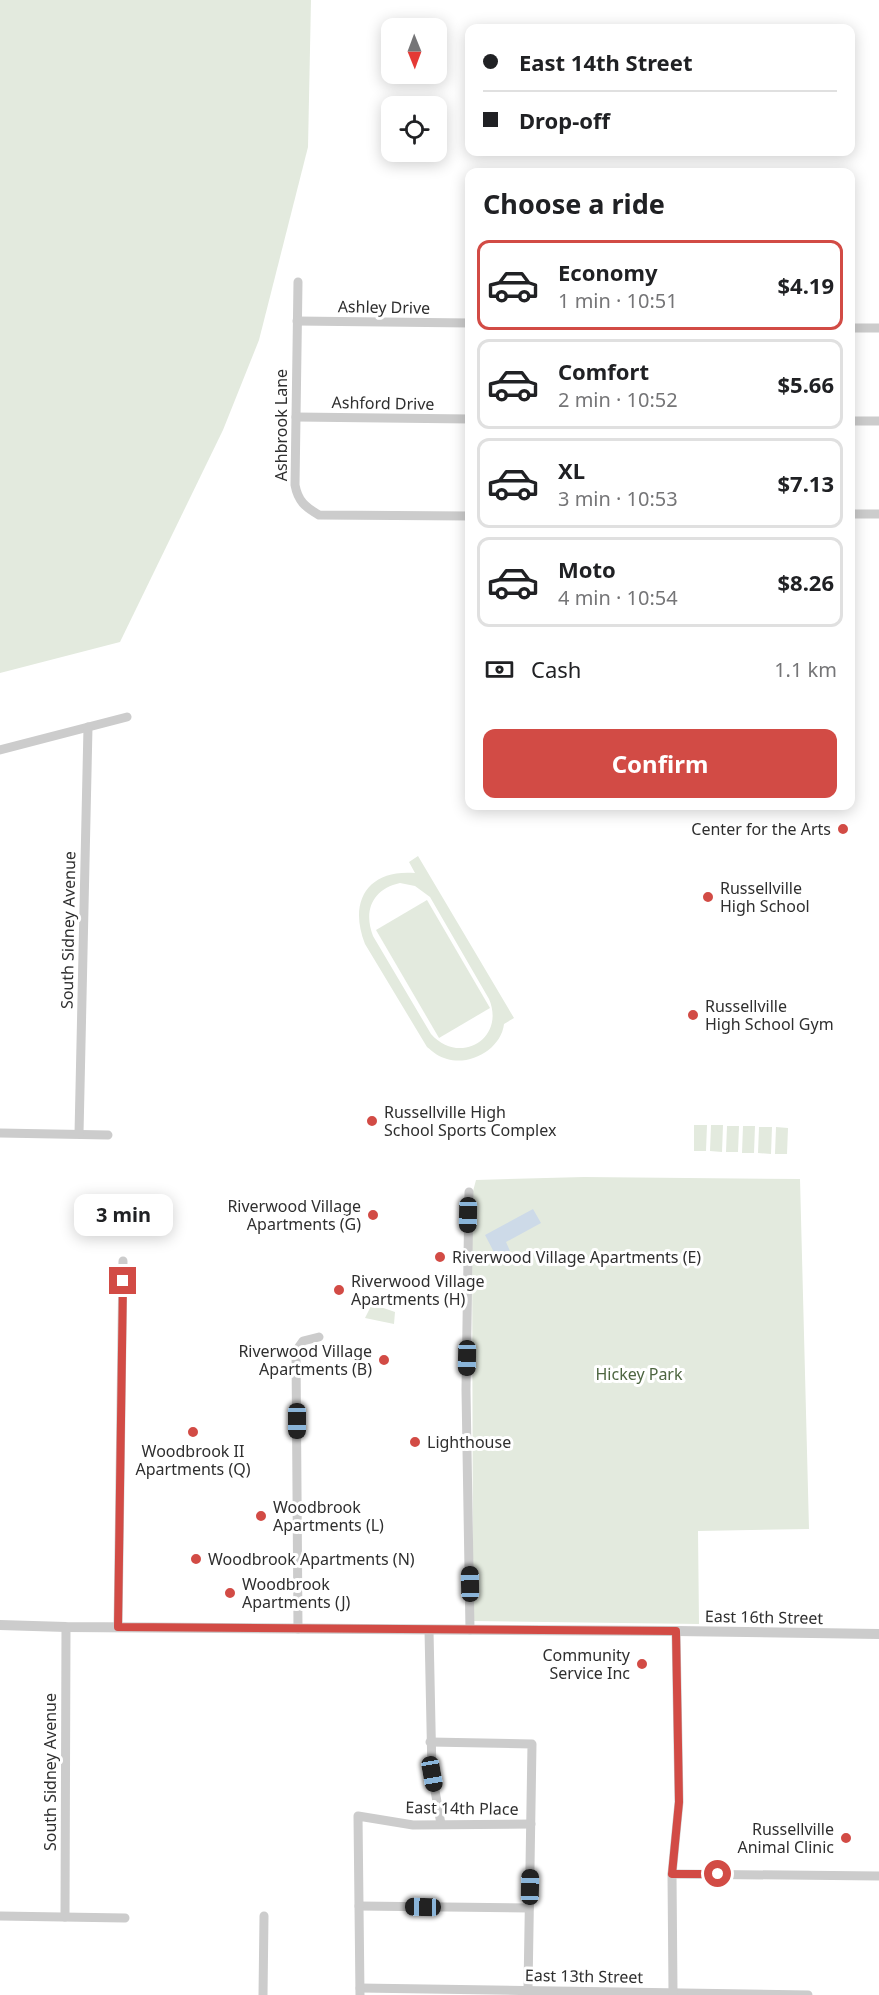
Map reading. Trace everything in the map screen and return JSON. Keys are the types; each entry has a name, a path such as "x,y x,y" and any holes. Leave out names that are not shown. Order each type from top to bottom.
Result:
{"street":[{"name":"Ashbrook Lane","path":"298,282 295,485 297,495 305,507 319,515 465,516"},
{"name":"Ashley Drive","path":"297,321 465,323"},
{"path":"855,328 879,328"},
{"name":"Ashford Drive","path":"296,417 465,419"},
{"path":"855,421 879,421"},
{"path":"855,514 879,514"},
{"path":"0,750 127,717"},
{"name":"South Sidney Avenue","path":"79,1134 88,727"},
{"path":"0,1133 108,1135"},
{"path":"469,1192 466,1390 470,1630"},
{"path":"118,1627 123,1262"},
{"path":"298,1629 297,1351 303,1341 319,1337"},
{"name":"East 16th Street","path":"0,1625 879,1634"},
{"name":"South Sidney Avenue","path":"65,1917 66,1627"},
{"path":"429,1630 430,1742 432,1774 441,1824"},
{"path":"673,1992 672,1874 679,1802 676,1631"},
{"path":"430,1742 532,1744 528,1989"},
{"name":"East 14th Place","path":"359,1906 358,1816 412,1825 531,1824"},
{"path":"672,1874 879,1876"},
{"path":"360,1991 359,1906 529,1908"},
{"path":"0,1916 125,1918"},
{"path":"263,1995 264,1916"},
{"name":"East 13th Street","path":"360,1991 528,1989 808,1995"}],"green space":[{"path":"0,0 311,0 308,147 259,340 223,430 120,642 0,673"},
{"path":"418,856 514,1018 504,1024 502,1033 491,1048 475,1058 456,1061 447,1059 427,1047 365,944 359,914 366,891 374,882 385,876 415,873 409,862","holes":["400,883 415,886 430,897 489,999 493,1013 491,1026 486,1036 477,1044 466,1048 454,1048 442,1043 431,1034 373,936 370,927 370,909 383,890"]},
{"path":"427,900 490,1008 439,1038 376,930"},
{"path":"694,1125 707,1125 706,1151 694,1151"},
{"path":"711,1125 723,1125 722,1152 710,1151"},
{"path":"727,1126 739,1126 738,1152 726,1152"},
{"path":"743,1126 755,1126 754,1153 742,1153"},
{"path":"759,1127 772,1127 771,1154 758,1153"},
{"path":"776,1127 788,1128 787,1154 775,1154"},
{"name":"Hickey Park","path":"584,1177 800,1179 809,1529 698,1531 699,1624 473,1621 472,1195 476,1180"},
{"path":"372,1304 395,1312 394,1324 365,1318"}],"water":[{"path":"533,1209 541,1223 506,1242 510,1251 497,1258 485,1235"}],"place":[{"name":"Center for the Arts","path":"843,829"},
{"name":"Russellville High School","path":"708,897"},
{"name":"Russellville High School Gym","path":"693,1015"},
{"name":"Russellville High School Sports Complex","path":"372,1121"},
{"name":"Riverwood Village Apartments (G)","path":"373,1215"},
{"name":"Riverwood Village Apartments (E)","path":"440,1257"},
{"name":"Riverwood Village Apartments (H)","path":"339,1290"},
{"name":"Riverwood Village Apartments (B)","path":"384,1360"},
{"name":"Woodbrook II Apartments (Q)","path":"193,1432"},
{"name":"Lighthouse","path":"415,1442"},
{"name":"Woodbrook Apartments (L)","path":"261,1516"},
{"name":"Woodbrook Apartments (N)","path":"196,1559"},
{"name":"Woodbrook Apartments (J)","path":"230,1593"},
{"name":"Community Service Inc","path":"642,1664"},
{"name":"Russellville Animal Clinic","path":"846,1838"}],"route":[{"path":"123,1281 118,1627 676,1631 679,1802 672,1874 718,1874"}]}
